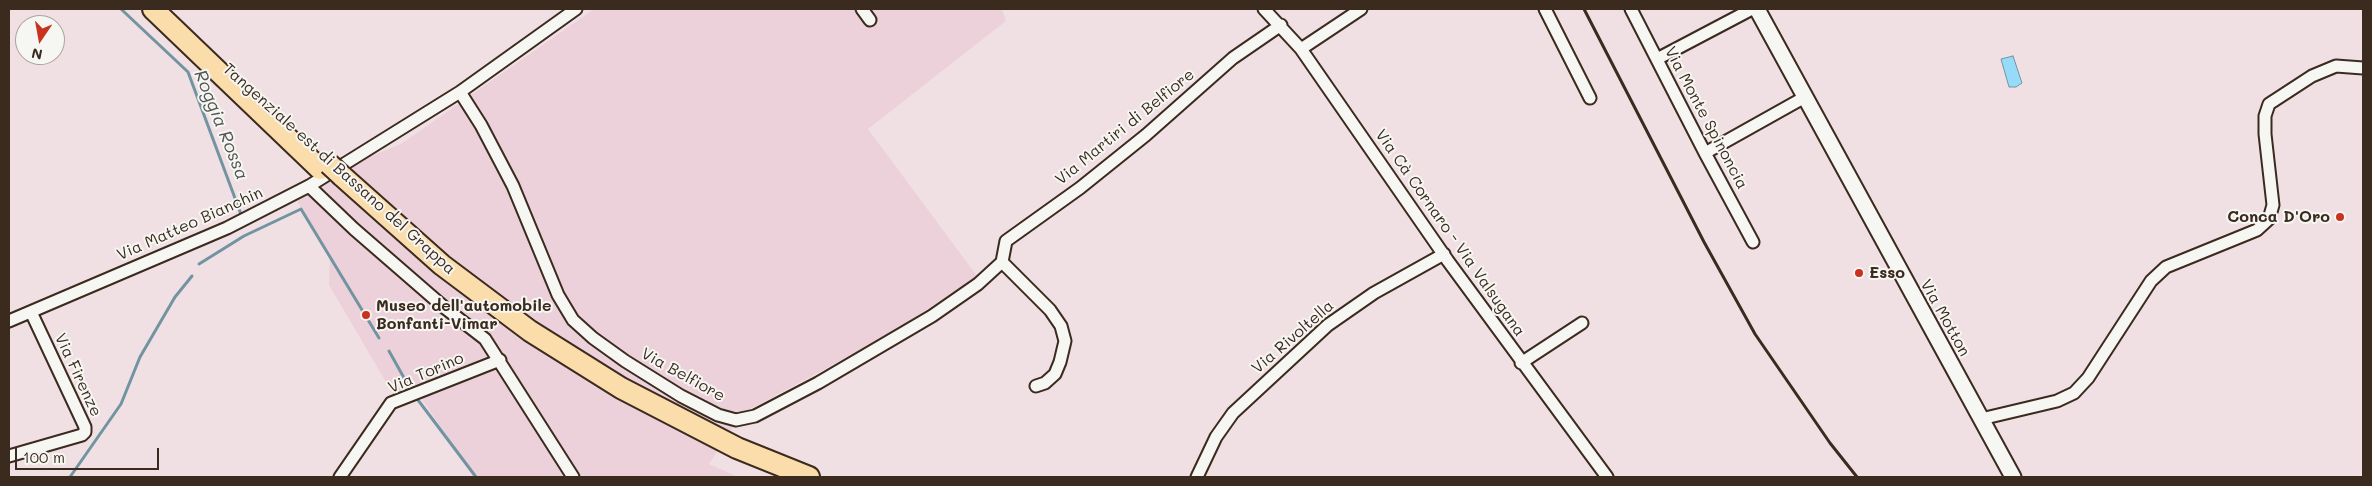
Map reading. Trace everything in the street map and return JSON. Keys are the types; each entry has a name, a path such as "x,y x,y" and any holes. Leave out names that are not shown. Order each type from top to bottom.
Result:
{"highway":[{"name":"Tangenziale est di Bassano del Grappa","path":"153,9 331,173 442,266 530,331 621,388 738,448 810,477"},
{"name":"Tangenziale est di Bassano del Grappa","path":"165,9 399,243 466,296 535,346 572,370 673,428 778,477"}],"main road":[{"name":"Via Motton","path":"1757,9 2013,477"}],"street":[{"name":"Via Matteo Bianchin","path":"9,321 227,228 309,186 460,92 576,9"},
{"path":"862,9 870,20"},
{"name":"Via Cà Cornaro - Via Valsugana","path":"1264,9 1281,25 1301,49 1444,254 1607,477"},
{"path":"1301,49 1361,9"},
{"path":"1545,9 1590,98"},
{"name":"Via Monte Spinoncia","path":"1631,9 1705,153 1754,242"},
{"path":"1657,59 1752,9"},
{"name":"Via Martiri di Belfiore","path":"1002,262 1006,241 1080,188 1146,135 1233,58 1281,25"},
{"path":"1981,419 2057,402 2074,393 2088,378 2151,281 2166,267 2257,230 2268,219 2273,205 2265,134 2265,116 2270,104 2312,76 2336,66 2363,68"},
{"name":"Via Belfiore","path":"460,92 481,125 513,186 558,295 573,320 593,338 625,361 680,396 718,415 736,420 755,416 818,383 932,316 978,284 1002,262"},
{"path":"1705,153 1805,97"},
{"name":"Via Torino","path":"309,186 354,229 445,308 485,339 574,477"},
{"name":"Via Rivoltella","path":"1197,477 1216,437 1233,413 1328,325 1374,293 1444,254"},
{"path":"1002,262 1050,310 1061,326 1065,341 1060,362 1055,374 1045,383 1036,386"},
{"name":"Via Firenze","path":"9,456 82,435 85,432 78,411 31,312"},
{"path":"1522,363 1582,323"},
{"name":"Via Torino","path":"340,477 391,403 500,360"}],"shaded area":[{"path":"594,9 1002,9 1006,21 868,129 977,276 894,332 741,414 709,464 738,477 473,477 413,385 393,394 329,285 330,255 297,201 361,160 401,144"}],"water":[{"path":"2013,56 2022,83 2016,87 2009,87 2001,59"}],"waterway":[{"name":"Roggia Rossa","path":"121,9 188,72 242,217"},
{"name":"Roggia Rossa","path":"199,264 244,236 301,209 379,338"},
{"path":"70,477 121,404 140,357 175,297 192,276"},
{"name":"Roggia Rossa","path":"389,351 408,385"},
{"name":"Roggia Rossa","path":"418,400 476,477"}],"railway":[{"path":"1584,9 1704,242 1755,334 1830,443 1857,477"}],"place":[{"name":"Conca D'Oro","path":"2340,217"},
{"name":"Esso","path":"1859,273"},
{"name":"Museo dell'automobile Bonfanti-Vimar","path":"366,315"}]}
